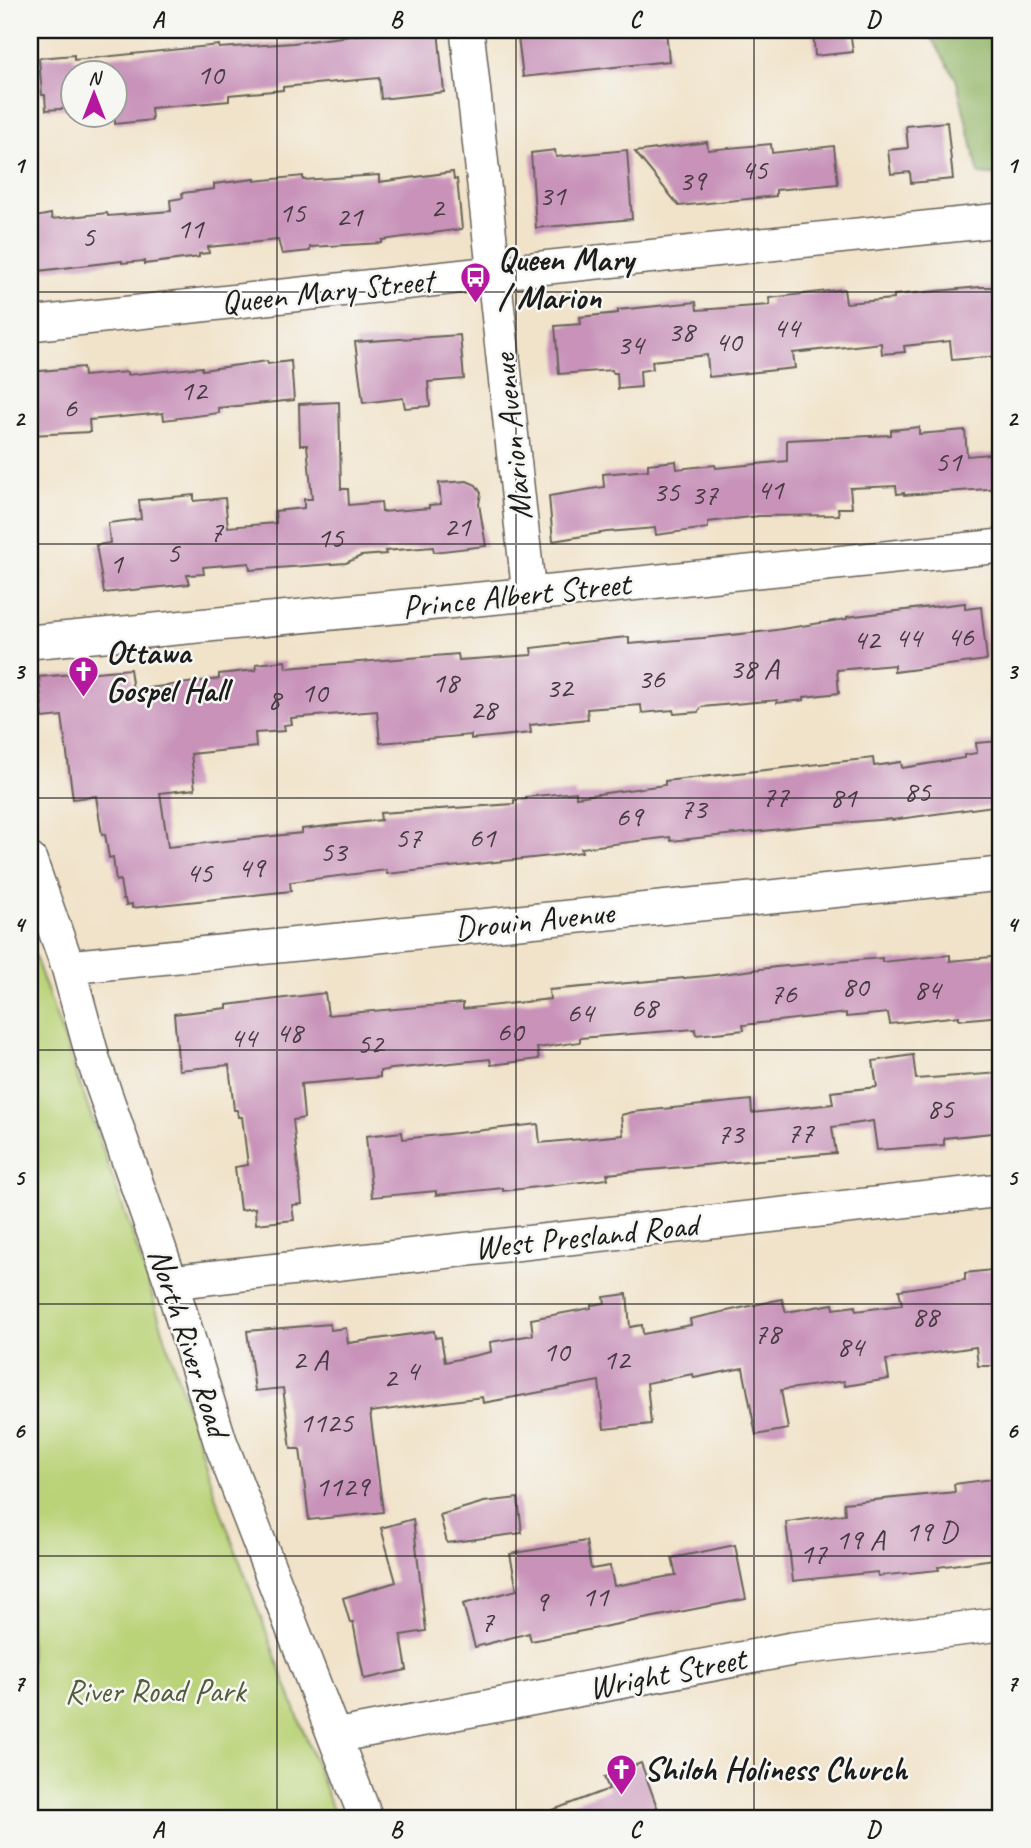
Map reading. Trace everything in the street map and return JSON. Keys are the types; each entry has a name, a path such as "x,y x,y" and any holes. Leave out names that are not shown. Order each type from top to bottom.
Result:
{"street":[{"name":"Marion Avenue","path":"467,30 529,594"},
{"name":"Queen Mary Street","path":"30,324 493,272 1001,220"},
{"name":"Prince Albert Street","path":"30,642 1001,546"},
{"name":"North River Road","path":"30,860 68,967 94,1062 171,1282 220,1441 366,1818"},
{"name":"Drouin Avenue","path":"68,967 1001,874"},
{"name":"West Presland Road","path":"171,1282 1001,1190"},
{"name":"Wright Street","path":"335,1736 792,1650 1001,1624"}],"green space":[{"path":"930,30 1001,30 1001,176 979,174 956,79 931,37"},
{"name":"River Road Park","path":"30,942 134,1239 215,1495 336,1818 30,1818"}],"building":[{"path":"374,30 438,30 444,92 381,99 379,78 283,87 283,90 229,95 229,101 151,108 152,120 130,122 130,60 74,60 219,45 219,48 293,43 374,33"},
{"path":"517,30 666,30 669,61 523,77"},
{"path":"813,30 850,30 853,52 815,56"},
{"path":"74,55 74,60 60,60 60,109 46,110 39,58"},
{"path":"947,122 953,179 911,183 910,172 891,174 888,150 908,148 906,126"},
{"path":"707,142 708,150 771,144 772,153 834,146 838,184 776,190 776,196 679,206 635,152"},
{"path":"555,150 556,157 627,150 632,219 536,228 531,153"},
{"path":"453,172 454,180 457,179 462,229 382,240 382,243 310,247 310,251 282,254 278,240 208,247 209,253 199,254 199,257 144,264 144,261 122,261 30,272 30,218 51,214 52,219 107,213 108,216 171,211 170,200 183,198 182,193 214,189 214,184 255,179 303,176 303,180 379,175 379,182"},
{"path":"996,287 999,356 952,360 950,341 904,346 905,352 882,354 881,343 793,353 795,368 709,377 707,355 652,361 653,369 640,371 641,387 618,389 617,373 612,370 559,374 555,326 581,324 580,317 696,302 697,310 770,305 769,298 844,289 846,303 894,299 894,295"},
{"path":"460,335 464,379 428,382 430,406 405,408 403,398 363,403 355,342"},
{"path":"267,361 268,364 291,361 294,400 218,408 219,413 164,420 163,413 89,420 90,432 30,435 30,372 83,367 84,376 127,372 127,375 202,367 202,370"},
{"path":"339,402 341,489 348,489 349,505 381,502 382,512 429,508 429,505 441,504 439,483 467,481 476,485 481,493 479,504 486,546 434,552 433,547 385,551 386,554 361,556 346,563 250,570 249,563 203,567 204,574 187,575 189,584 104,593 96,545 110,543 108,523 141,519 139,500 194,495 194,501 225,498 228,527 276,523 275,511 304,508 304,499 312,499 307,445 300,445 299,404"},
{"path":"919,427 919,434 965,430 967,456 1001,453 1001,488 904,495 897,494 896,486 850,488 852,508 838,508 839,515 759,516 708,522 708,528 656,535 655,528 607,532 553,541 549,496 604,487 603,474 648,470 648,464 676,461 677,469 787,461 787,440 891,435 891,430"},
{"path":"965,603 965,609 981,607 987,660 894,672 894,665 837,670 839,693 804,697 804,700 702,707 698,712 674,714 673,710 642,713 641,705 587,709 588,719 530,725 531,733 471,739 471,735 380,743 377,711 291,718 292,724 284,725 285,731 255,733 256,747 191,754 195,789 160,793 168,847 302,833 302,829 381,820 380,813 514,804 514,800 526,797 576,792 576,797 665,785 665,781 873,758 874,766 901,762 902,768 964,758 964,755 977,753 976,743 1001,741 1001,805 892,820 826,824 671,841 670,837 581,848 582,852 560,855 387,874 386,870 290,882 291,891 132,908 132,904 126,905 123,899 120,880 116,881 113,857 109,858 105,834 102,835 96,796 73,799 62,716 43,718 39,677 130,669 133,690 219,679 219,674 256,670 256,664 285,661 286,668 458,654 459,660 532,655 531,648 629,637 629,644 703,638"},
{"path":"950,955 950,961 1001,956 1001,1016 959,1020 959,1016 890,1024 888,1013 846,1017 846,1013 743,1025 744,1030 696,1035 695,1029 580,1038 580,1042 537,1048 539,1059 491,1065 490,1059 392,1069 380,1071 380,1077 301,1084 304,1118 293,1120 302,1204 292,1205 294,1220 256,1224 255,1208 240,1210 235,1167 248,1165 242,1117 238,1117 237,1110 234,1110 229,1065 179,1070 174,1014 227,1008 227,1005 325,993 328,1015 463,1003 463,1009 550,999 549,990 776,967 882,958 882,962"},
{"path":"913,1055 916,1079 1001,1073 1001,1132 944,1138 944,1145 877,1150 873,1121 832,1127 836,1153 607,1174 608,1179 503,1191 503,1188 436,1195 436,1191 372,1197 366,1136 402,1132 403,1139 538,1124 540,1143 623,1135 621,1115 633,1112 751,1100 752,1113 833,1104 831,1092 877,1087 873,1061"},
{"path":"1001,1269 1001,1366 978,1366 976,1347 886,1360 889,1379 845,1386 844,1381 781,1390 788,1429 756,1435 743,1368 694,1378 693,1374 647,1383 651,1424 604,1429 599,1381 483,1403 482,1397 370,1412 383,1512 309,1520 300,1449 291,1449 283,1388 255,1391 247,1331 330,1324 331,1330 346,1328 348,1343 434,1331 435,1338 441,1337 445,1362 491,1352 490,1342 533,1335 531,1319 591,1308 591,1305 605,1303 604,1297 627,1294 630,1327 642,1325 643,1334 691,1325 690,1319 782,1299 786,1312 833,1304 834,1309 855,1306 856,1311 902,1305 899,1290 965,1280 965,1273"},
{"path":"992,1479 994,1493 1001,1492 1001,1558 938,1567 939,1570 878,1576 877,1572 793,1581 786,1522 845,1514 844,1503 955,1492 954,1484"},
{"path":"518,1498 522,1533 447,1543 440,1515 484,1502"},
{"path":"413,1519 426,1631 401,1635 407,1670 364,1679 353,1622 350,1623 343,1598 396,1582 381,1528"},
{"path":"586,1541 591,1569 610,1566 614,1586 676,1575 672,1558 735,1545 746,1599 531,1641 529,1633 475,1647 463,1604 517,1590 510,1554"},
{"name":"Shiloh Holiness Church","path":"641,1763 661,1818 537,1818 609,1789 604,1777"}],"place":[{"name":"Queen Mary / Marion","path":"475,305"},
{"name":"Ottawa Gospel Hall","path":"83,698"},
{"name":"Shiloh Holiness Church","path":"621,1796"}]}
